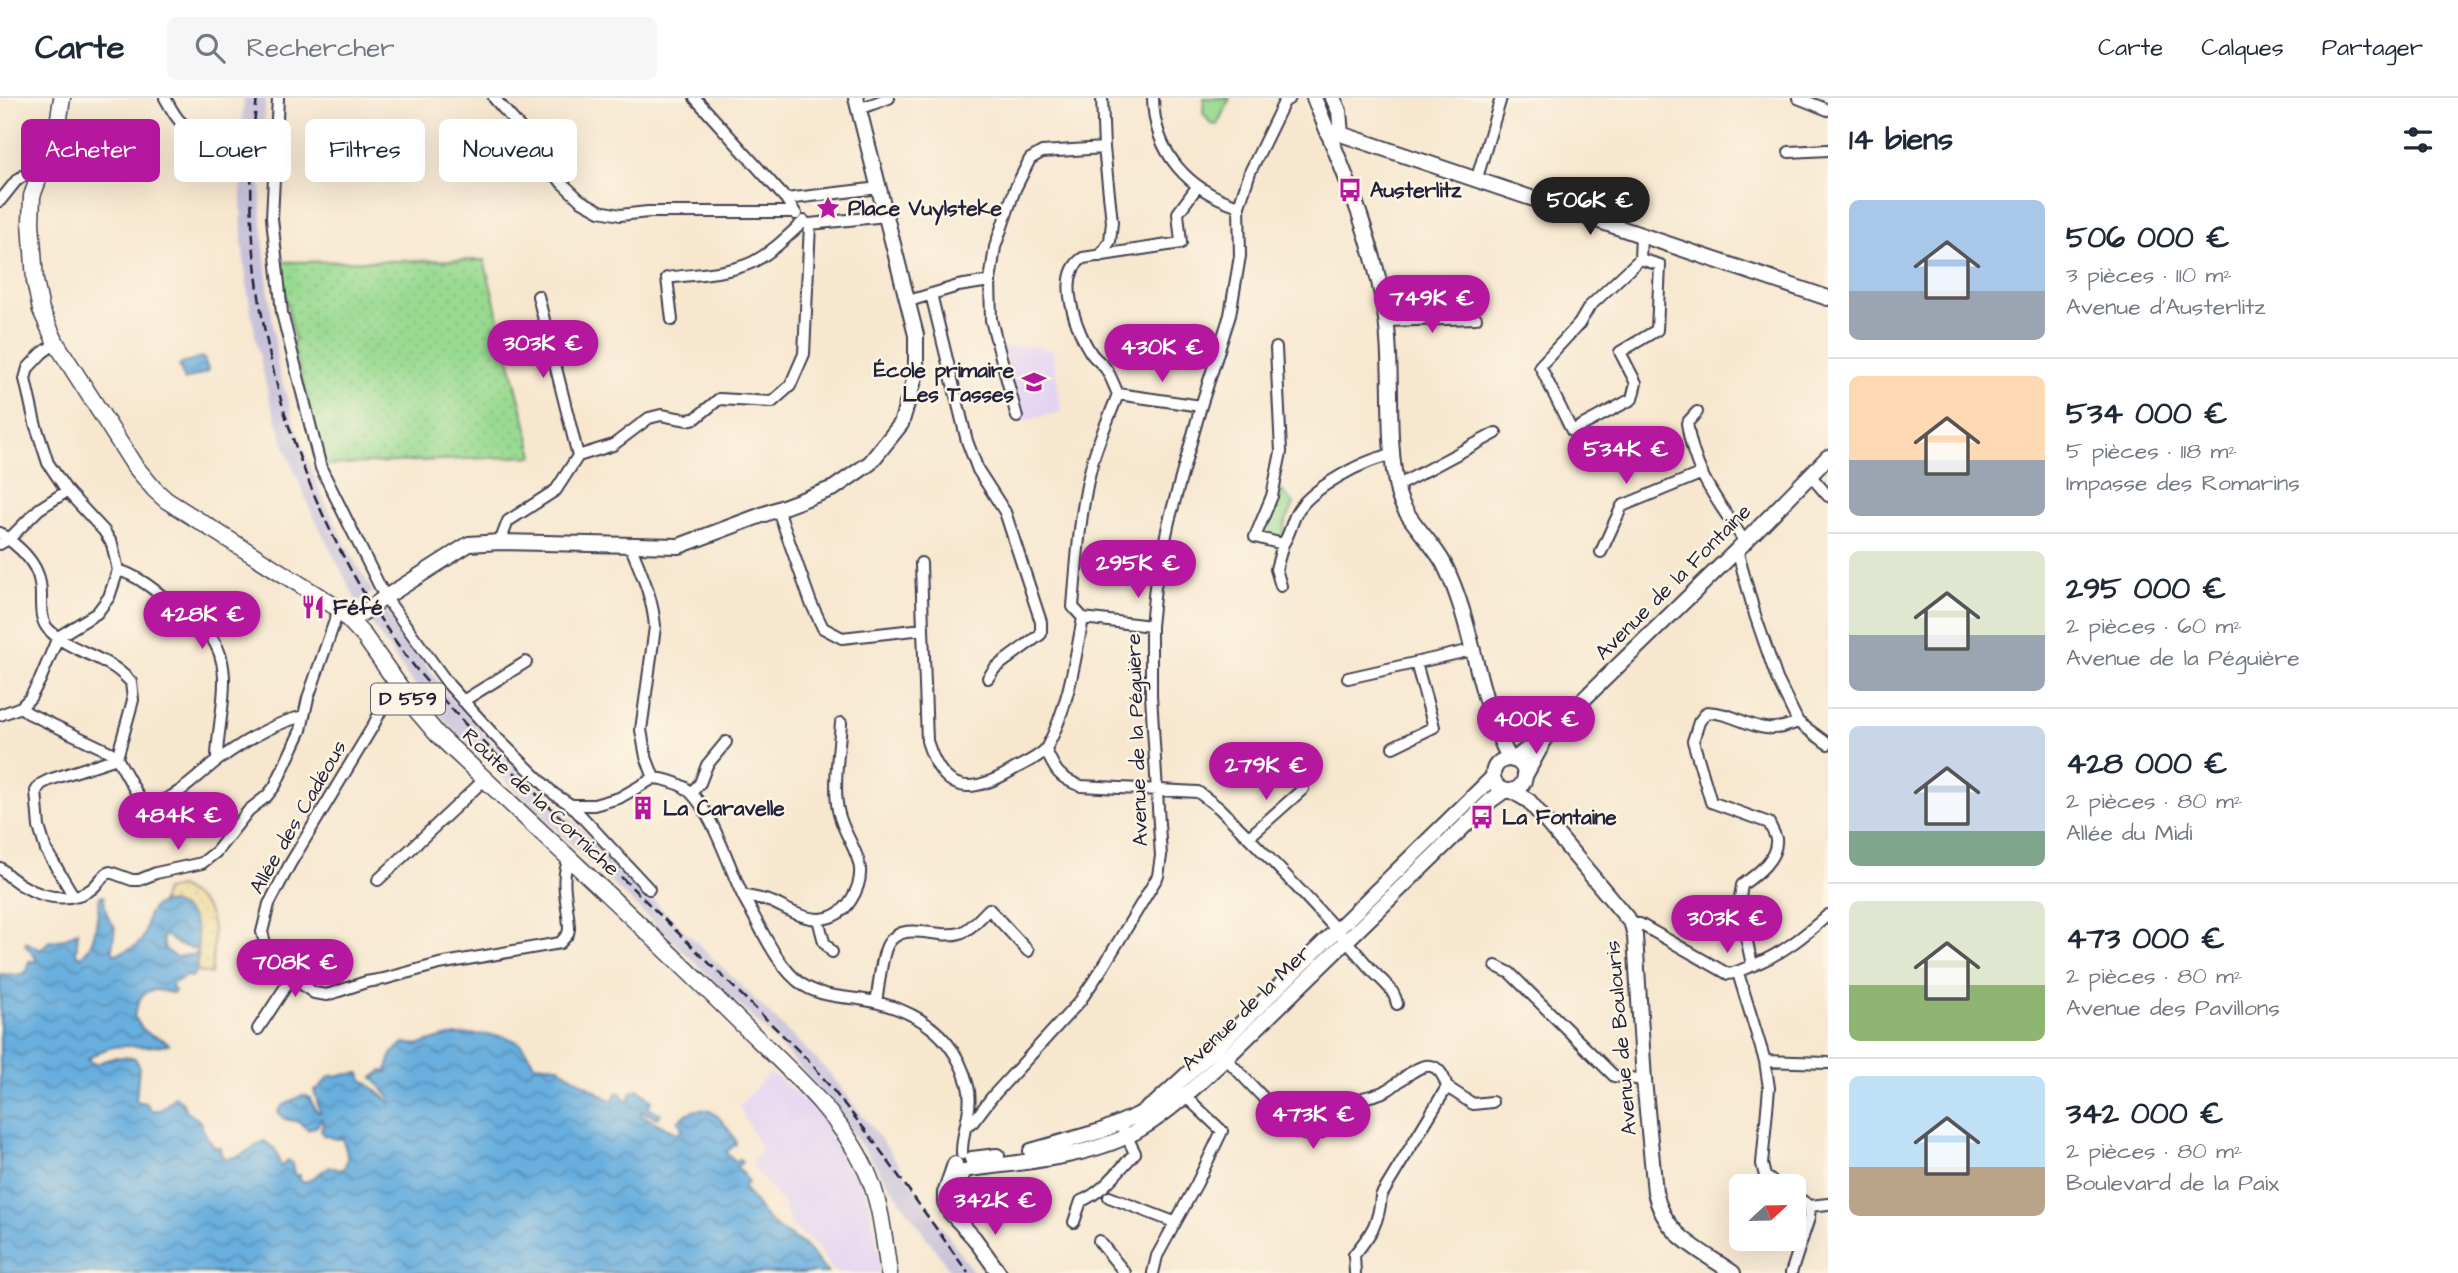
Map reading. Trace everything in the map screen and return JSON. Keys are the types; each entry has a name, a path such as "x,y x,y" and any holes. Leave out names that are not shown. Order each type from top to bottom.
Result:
{"main road":[{"name":"Route de la Corniche","path":"59,119 62,98"},
{"name":"Route de la Corniche","path":"37,182 33,196 31,222 35,281 41,310 56,343 134,465 166,500 356,618 396,681 437,734 715,997 829,1112 867,1171 878,1209 889,1273"}],"street":[{"path":"165,98 178,119"},
{"path":"278,98 272,218 282,313 321,468 383,599 432,664 463,701 545,785 571,805 649,889"},
{"path":"695,98 786,199 794,212 807,223"},
{"path":"356,618 470,544 500,541 679,546 834,488 870,463 901,424 916,374 916,335 909,301 857,103 889,98"},
{"path":"1100,256 1110,241 1112,222 1102,98"},
{"path":"1153,98 1154,116 1169,156 1197,187 1220,200 1238,206"},
{"name":"Avenue de la Péguière","path":"966,1126 973,1122 992,1097 1080,1001 1158,876 1161,856 1151,695 1151,626 1155,587 1169,521 1237,283 1240,256 1238,206 1250,172 1283,102 1290,98"},
{"path":"1314,98 1334,137 1361,219 1386,321 1392,500 1450,581"},
{"path":"1332,98 1339,111 1334,137"},
{"path":"1476,181 1501,98"},
{"path":"1798,98 1828,110"},
{"path":"493,99 525,133 562,183 580,200 600,211 620,215 648,212 794,212"},
{"path":"1334,137 1363,142 1828,298"},
{"path":"1017,417 991,320 990,281 995,247 1015,189 1030,159 1042,152 1104,148"},
{"path":"1789,152 1828,150"},
{"path":"0,201 21,177"},
{"path":"1151,626 1083,618 1073,607 1079,529 1094,458 1118,394 1106,369 1091,353 1074,316 1069,292 1076,262 1083,258 1181,243 1178,213 1197,187"},
{"path":"786,199 879,188"},
{"path":"672,320 667,278 730,269 752,262 807,223 886,216"},
{"path":"500,541 508,521 556,490 578,456 613,445 649,418 661,415 688,420 696,418 719,399 772,401 790,386 804,354 807,223"},
{"path":"1640,259 1660,265 1657,330 1620,352 1636,383 1632,399 1572,432 1540,366 1579,324 1589,307 1640,259 1641,236"},
{"path":"909,301 990,281"},
{"path":"931,294 968,441 978,470 1005,512 1041,622 1041,634 995,668 988,678"},
{"path":"538,296 578,456"},
{"path":"1386,321 1476,318"},
{"path":"0,715 21,707 30,698 58,638 97,612 109,597 118,569 108,537 67,491 47,463 35,423 25,379 28,368 41,353 56,343"},
{"path":"1276,348 1281,452 1272,496 1255,537 1283,544"},
{"path":"1118,394 1201,406"},
{"path":"1697,412 1687,423 1690,444 1700,474 1741,546 1755,615 1777,679 1798,722 1828,744"},
{"path":"1397,486 1496,433"},
{"path":"1282,586 1276,569 1296,513 1311,496 1362,465 1391,455"},
{"path":"1391,455 1402,503 1444,564 1466,625 1497,734 1503,765 1496,785 1516,785 1522,766 1503,765"},
{"name":"Avenue de la Fontaine","path":"1503,765 1547,735 1828,457"},
{"path":"1601,552 1622,506 1700,474"},
{"path":"1811,475 1828,496"},
{"path":"67,491 39,509 3,539 26,554 36,569 40,582 43,621 58,638 113,666 131,682 133,700 117,758"},
{"path":"778,510 811,603 823,628 842,638 923,629"},
{"path":"630,545 651,601 655,626 641,730 646,757 654,778"},
{"path":"921,563 927,741 940,773 957,783 973,787 993,782 1046,750 1072,678 1083,618"},
{"path":"118,569 159,593 189,616 216,645 222,662 224,682 217,761"},
{"path":"0,869 20,884 46,897 57,899 87,891 110,872 139,880 156,873 202,863 211,857 242,818 275,786 301,730 308,698 339,609"},
{"path":"1348,678 1472,650"},
{"path":"463,701 526,662"},
{"path":"1393,747 1434,727 1416,663"},
{"name":"Allée des Cadéous","path":"396,681 373,726 290,864 266,911 262,932 267,950 292,977 314,993 327,995 366,982 439,964 560,943 569,929 565,890 566,865 570,858"},
{"path":"21,707 28,713 110,752 117,758 140,799 153,804 269,729 304,716"},
{"path":"1752,965 1739,904 1742,885 1759,873 1773,854 1776,840 1769,823 1711,802 1693,741 1699,722 1707,712 1726,713 1753,727 1780,730 1798,722"},
{"path":"743,895 772,902 795,914 818,919 830,918 842,911 857,891 861,874 859,855 845,829 838,808 841,723"},
{"name":"Avenue de la Fontaine","path":"1516,785 1547,735"},
{"path":"691,793 700,783 707,765 726,742"},
{"path":"1046,750 1055,770 1065,780 1081,786 1198,792 1249,837 1348,940 1369,968 1395,994 1397,1004"},
{"path":"73,895 46,850 39,827 36,791 48,780 117,758"},
{"name":"Avenue de la Mer","path":"1221,1054 1336,928 1503,765"},
{"path":"571,805 594,805 619,798 654,778 682,786 691,793 709,819 743,895 783,964 799,982 817,992 902,1009 919,1017 934,1029 964,1073 969,1097 965,1163 945,1193 945,1202 999,1273"},
{"path":"378,880 485,779"},
{"name":"Avenue de la Mer","path":"965,1163 1077,1152 1124,1130 1143,1128 1348,940 1490,801 1516,785"},
{"name":"Avenue de Boulouris","path":"1516,785 1632,924 1644,1080 1659,1208 1676,1234 1733,1273"},
{"path":"1249,837 1303,789"},
{"path":"876,1002 887,946 899,936 922,931 954,935 963,932 989,909 1028,951"},
{"path":"1632,924 1640,924 1728,974 1738,973 1771,959 1798,941 1828,915"},
{"path":"818,919 824,942 832,952"},
{"path":"1496,966 1510,973 1614,1076 1644,1080"},
{"path":"1738,973 1765,1061 1769,1088 1762,1164 1764,1174"},
{"path":"258,1029 292,977"},
{"path":"1221,1054 1296,1132 1308,1136 1329,1128 1346,1106 1388,1090 1411,1070 1420,1066 1431,1067 1440,1072 1447,1087 1473,1104 1492,1102"},
{"path":"1765,1061 1828,1063"},
{"path":"1355,1273 1354,1255 1372,1233 1379,1216 1381,1196 1447,1087"},
{"path":"1153,1273 1157,1256 1222,1131 1181,1091"},
{"path":"969,1097 980,1100 992,1097"},
{"path":"1074,1222 1081,1200 1088,1198 1112,1178 1135,1153 1124,1130"},
{"path":"1109,1198 1174,1222"},
{"path":"1806,1203 1810,1206 1828,1204"},
{"path":"1791,1273 1809,1218 1810,1206"},
{"path":"1098,1241 1125,1273"}],"shaded area":[{"path":"244,98 266,98 264,119 242,119"},
{"path":"241,182 261,182 265,260 278,369 321,495 373,592 357,602 309,507 269,398 248,294 242,243"},
{"name":"École primaire Les Tasses","path":"1037,346 1053,351 1061,412 1022,421 1002,347"},
{"path":"385,609 450,698 495,745 828,1071 889,1150 974,1273 952,1273 840,1116 765,1030 467,744 436,711 369,620"},
{"path":"769,1073 780,1079 819,1113 862,1174 882,1273 835,1273 815,1245 791,1225 782,1202 753,1168 753,1161 761,1149 739,1106"}],"green space":[{"path":"1204,98 1230,98 1217,125 1211,124 1203,113"},
{"path":"484,260 534,456 325,465 292,342 295,341 281,262"},
{"path":"1280,489 1294,504 1285,523 1282,540 1264,535 1281,495 1277,492"}],"sand":[{"path":"180,887 201,902 212,922 211,974 196,971 197,936 191,918 175,905 161,902 165,890"}],"water":[{"path":"201,357 207,372 184,380 179,365"},
{"path":"100,896 104,896 106,913 115,927 112,950 115,954 140,942 150,912 167,903 180,907 191,916 196,929 198,950 179,945 165,935 162,938 165,949 176,957 198,954 196,971 192,977 185,976 171,985 175,991 173,993 156,990 146,992 142,995 134,1016 149,1034 169,1044 118,1046 108,1048 87,1060 95,1064 116,1057 135,1058 139,1066 136,1101 146,1103 151,1110 161,1110 175,1096 182,1102 185,1110 200,1121 214,1147 220,1148 226,1159 239,1156 264,1141 275,1149 281,1167 288,1160 291,1162 295,1175 300,1175 300,1180 306,1182 329,1167 342,1170 347,1159 342,1138 323,1135 321,1119 317,1126 308,1130 299,1122 285,1119 278,1112 281,1107 302,1095 309,1097 317,1112 320,1112 314,1090 330,1076 360,1073 362,1079 390,1102 390,1097 373,1078 382,1071 387,1072 392,1055 404,1043 419,1044 458,1035 501,1036 518,1042 534,1064 558,1066 612,1101 617,1092 622,1094 624,1099 630,1100 631,1093 638,1089 652,1101 648,1107 661,1114 658,1118 641,1111 641,1115 676,1133 683,1130 678,1121 686,1114 706,1110 716,1115 735,1139 736,1144 726,1152 735,1161 740,1159 742,1163 736,1166 748,1183 743,1186 763,1214 776,1227 803,1244 828,1273 0,1273 0,974 19,975 27,971 29,961 36,961 25,945 26,942 41,950 48,942 64,939 78,931 76,954 81,957 91,944"}],"railway":[{"path":"257,98 251,174 254,250 264,327 282,402 306,476 338,546 376,613 421,675 467,726 811,1063 870,1136 968,1273"}],"place":[{"name":"Austerlitz","path":"1350,190"},
{"name":"Place Vuylsteke","path":"828,208"},
{"name":"École primaire Les Tasses","path":"1034,382"},
{"name":"Féfé","path":"313,607"},
{"name":"La Caravelle","path":"643,808"},
{"name":"La Fontaine","path":"1482,817"}]}
